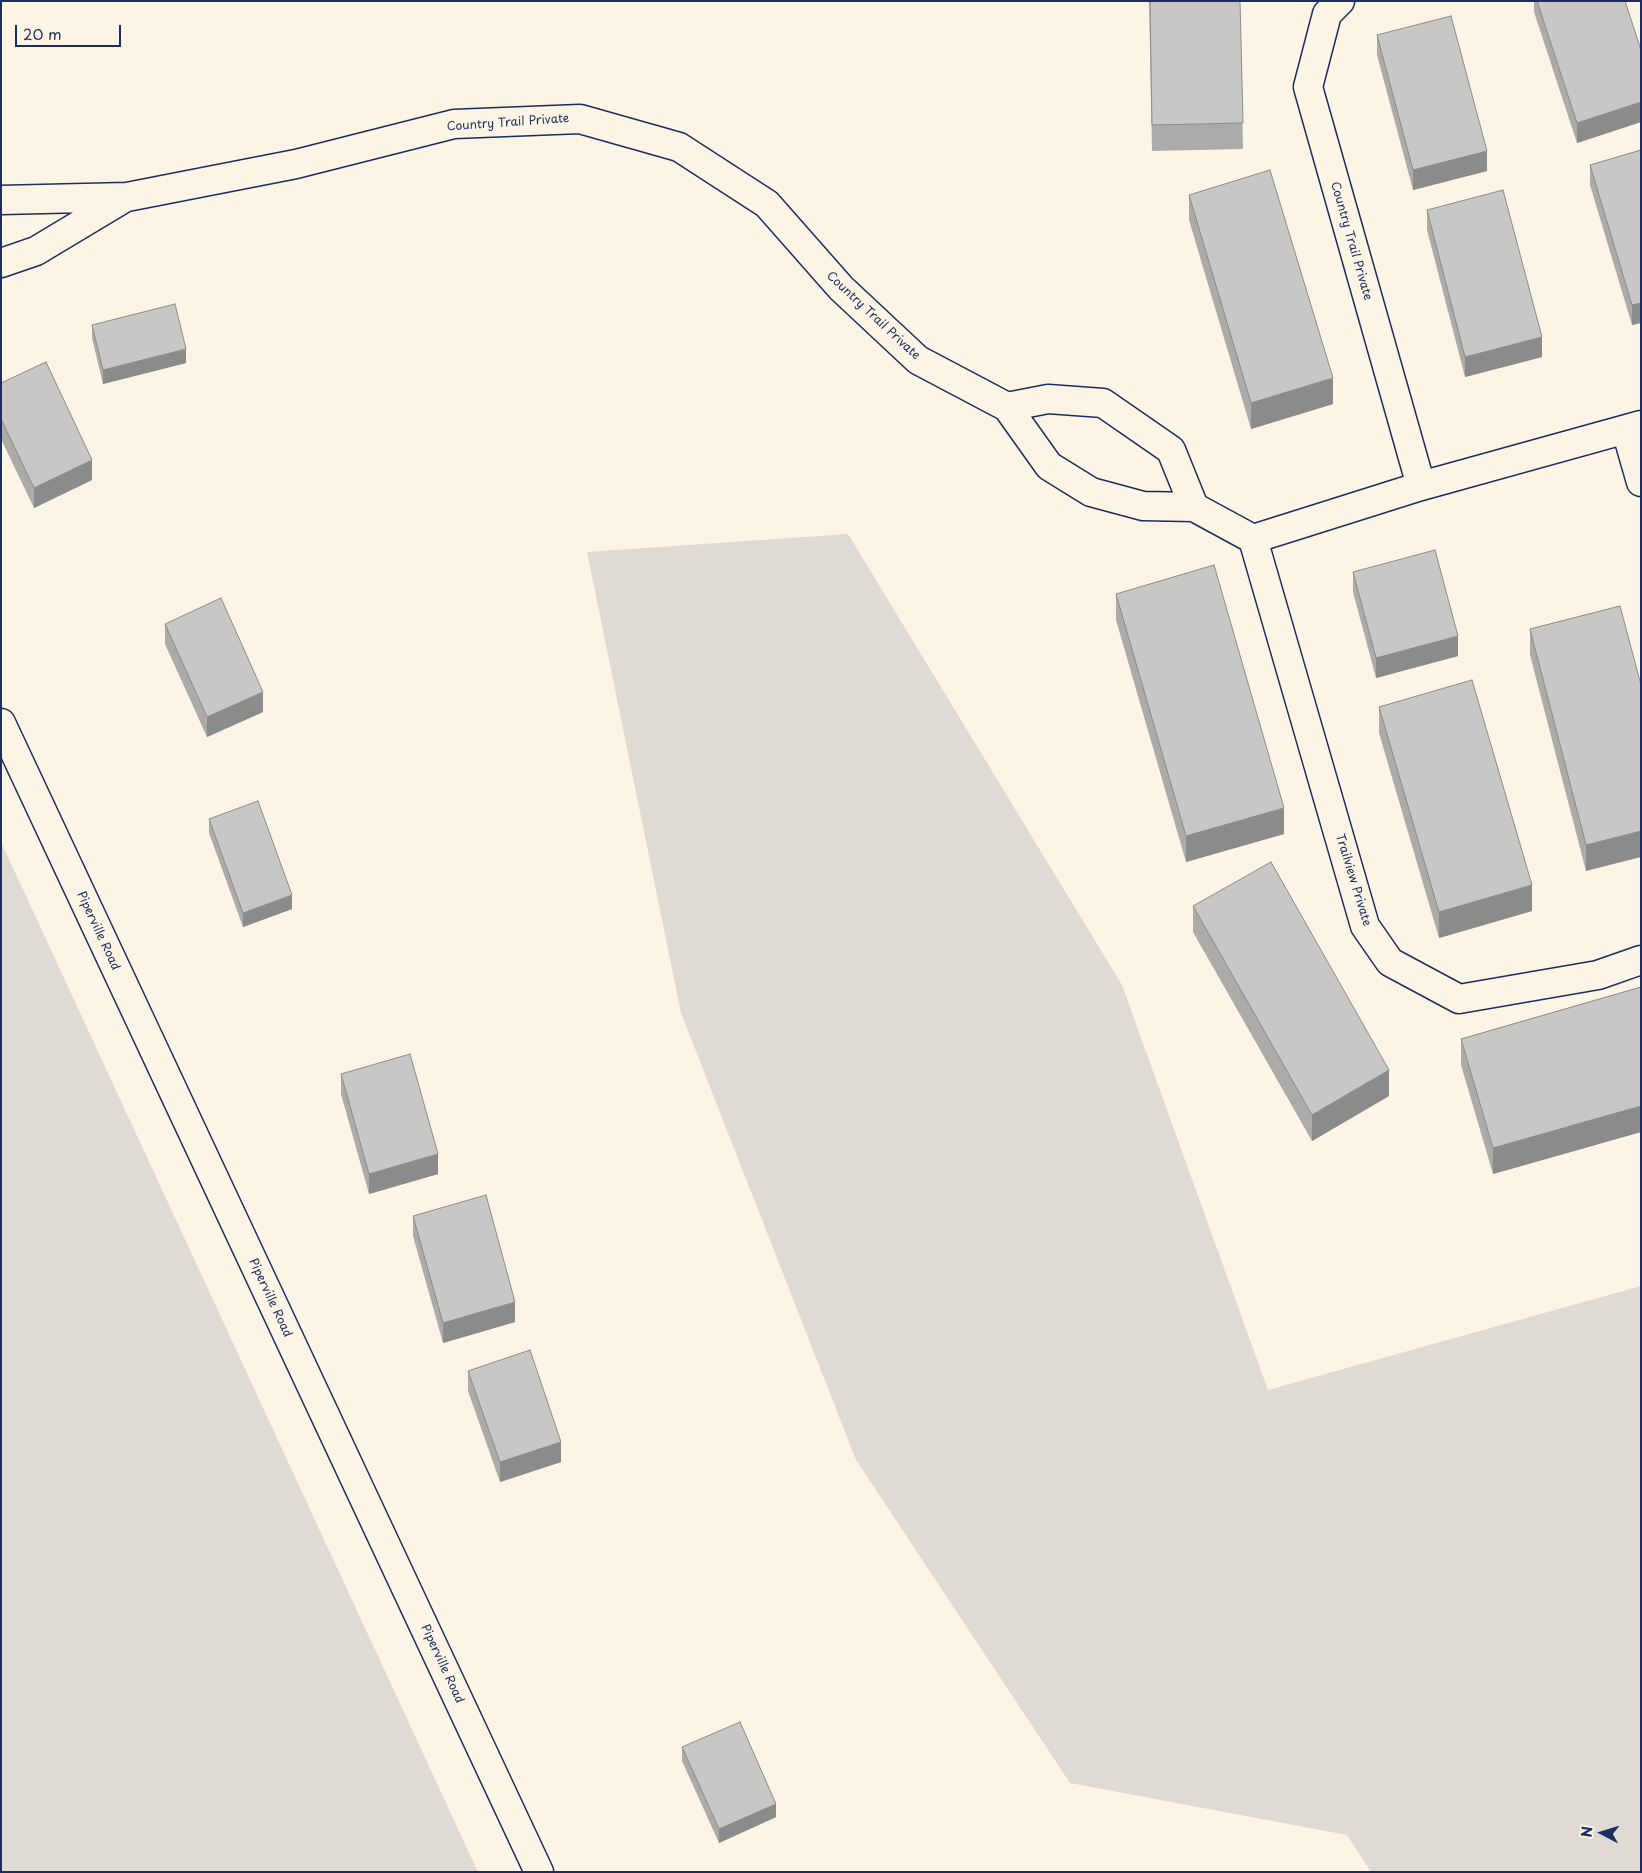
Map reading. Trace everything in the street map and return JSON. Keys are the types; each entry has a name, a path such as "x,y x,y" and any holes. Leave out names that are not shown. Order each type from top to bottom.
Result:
{"street":[{"name":"Country Trail Private","path":"1340,1 1327,14 1308,87 1421,486"},
{"name":"Country Trail Private","path":"1,200 127,197 296,164 454,124 580,119 679,147 767,204 841,288 918,360 1007,407 1049,466 1091,492 1143,506 1194,507 1253,539"},
{"name":"Country Trail Private","path":"1,263 36,252 127,197"},
{"path":"1007,407 1048,399 1103,403 1171,450 1194,507"},
{"path":"1253,539 1421,486 1633,428 1641,482"},
{"name":"Trailview Private","path":"1253,539 1365,926 1390,962 1459,999 1598,975 1641,960"},
{"name":"Piperville Road","path":"1,724 539,1872"}],"shaded area":[{"path":"848,534 1122,985 1268,1390 1641,1286 1641,1872 1371,1872 1347,1835 1070,1783 856,1460 681,1013 587,552"},
{"path":"1,842 478,1872 1,1872"}],"building":[{"path":"1150,1 1240,1 1243,123 1152,125"},
{"path":"1537,1 1625,1 1641,50 1641,102 1577,123"},
{"path":"1451,16 1487,151 1413,170 1377,35"},
{"path":"1641,150 1641,303 1632,305 1590,165"},
{"path":"1270,170 1333,378 1251,403 1189,195"},
{"path":"1503,190 1542,337 1465,357 1427,210"},
{"path":"175,304 186,349 103,370 92,325"},
{"path":"46,362 92,460 34,488 1,419 1,383"},
{"path":"1435,550 1458,636 1376,658 1353,572"},
{"path":"1214,565 1284,808 1186,836 1116,594"},
{"path":"221,598 263,692 207,717 165,624"},
{"path":"1620,606 1641,685 1641,831 1586,845 1530,629"},
{"path":"1472,680 1532,885 1439,912 1379,707"},
{"path":"258,801 292,895 243,913 209,819"},
{"path":"1271,862 1389,1070 1312,1115 1193,906"},
{"path":"1641,987 1641,1106 1493,1148 1461,1039"},
{"path":"410,1054 438,1154 369,1174 341,1074"},
{"path":"486,1195 515,1302 443,1323 413,1216"},
{"path":"530,1350 561,1442 500,1462 468,1371"},
{"path":"740,1722 776,1804 719,1829 682,1747"}]}
